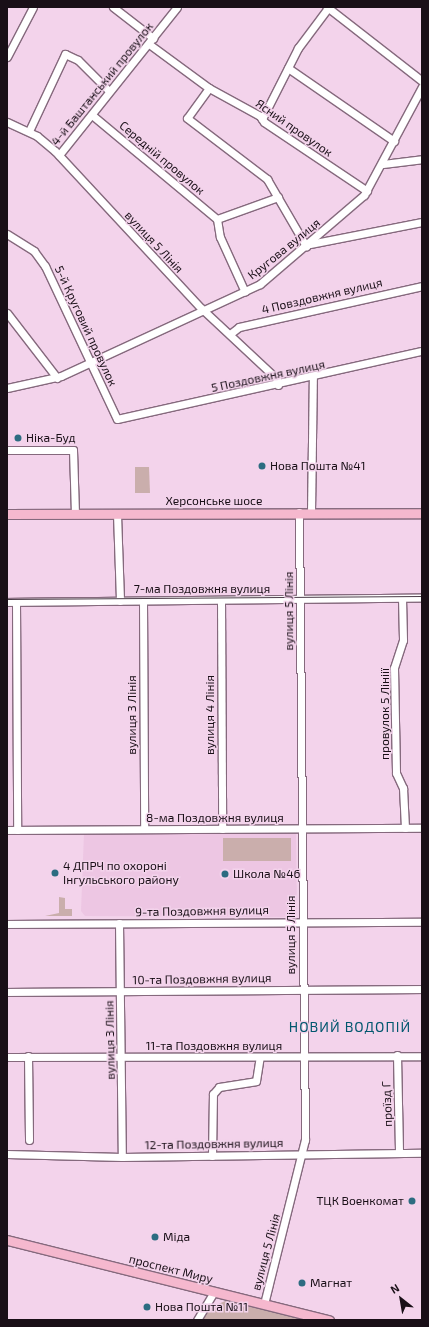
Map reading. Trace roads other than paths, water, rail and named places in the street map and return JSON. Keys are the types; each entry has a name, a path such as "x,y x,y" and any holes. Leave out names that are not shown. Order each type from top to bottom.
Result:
{"main road":[{"name":"Херсонське шосе","path":"7,514 299,512 422,513"},
{"name":"проспект Миру","path":"7,1240 329,1320"}],"street":[{"path":"7,57 33,7"},
{"path":"113,7 121,10 153,38"},
{"name":"4-й Баштанський провулок","path":"59,155 177,7"},
{"path":"262,119 288,68 327,7 422,81"},
{"name":"Ясний провулок","path":"149,44 209,88 262,119 367,191"},
{"path":"29,131 65,54 78,60 109,92"},
{"path":"288,68 394,141"},
{"name":"Кругова вулиця","path":"7,388 57,378 246,292 308,245 367,191 383,164 422,87"},
{"path":"209,88 187,118 257,170 278,197 308,245 422,222"},
{"name":"Середній провулок","path":"92,115 217,219"},
{"name":"вулиця 5 Лінія","path":"7,122 29,131 59,155 206,311 277,379 278,385"},
{"path":"383,164 422,160"},
{"path":"246,292 220,237 217,219 278,197"},
{"name":"5-й Круговий провулок","path":"7,234 34,251 45,266 117,419"},
{"name":"4 Повздовжня вулиця","path":"230,334 246,325 422,286"},
{"path":"7,313 57,378"},
{"name":"5 Поздовжня вулиця","path":"117,419 278,385 422,351"},
{"path":"311,512 313,377"},
{"path":"7,450 71,449 75,514"},
{"name":"вулиця 5 Лінія","path":"264,1304 303,1153 304,1056 299,512"},
{"path":"117,514 120,601"},
{"name":"провулок 5 Лініії","path":"402,598 403,640 394,668 396,773 403,788 405,828"},
{"name":"7-ма Поздовжня вулиця","path":"7,602 422,598"},
{"name":"вулиця 4 Лінія","path":"221,600 222,829"},
{"name":"вулиця 3 Лінія","path":"143,601 144,828"},
{"path":"16,602 17,830"},
{"name":"8-ма Поздовжня вулиця","path":"7,830 144,828 422,828"},
{"name":"9-та Поздовжня вулиця","path":"7,924 302,921 422,922"},
{"name":"вулиця 3 Лінія","path":"119,923 122,1057 122,1157"},
{"name":"10-та Поздовжня вулиця","path":"7,992 422,989"},
{"name":"проїзд Г","path":"397,1055 399,1153"},
{"path":"28,1056 29,1140"},
{"name":"11-та Поздовжня вулиця","path":"7,1057 422,1056"},
{"path":"212,1156 212,1094 219,1087 256,1081 260,1057"},
{"name":"12-та Поздовжня вулиця","path":"7,1154 122,1157 303,1153 422,1153"},
{"path":"196,1320 214,1292"}],"tram line":[{"path":"7,599 422,596"}],"place":[{"name":"Ніка-Буд","path":"18,438"},
{"name":"Нова Пошта №41","path":"262,466"},
{"name":"4 ДПРЧ по охороні Інгульського району","path":"55,873"},
{"name":"Школа №46","path":"225,874"},
{"name":"ТЦК Военкомат","path":"412,1201"},
{"name":"Міда","path":"155,1237"},
{"name":"Магнат","path":"302,1283"},
{"name":"Нова Пошта №11","path":"147,1307"}],"district":[{"name":"НОВИЙ ВОДОПІЙ","path":"350,1027"}]}
